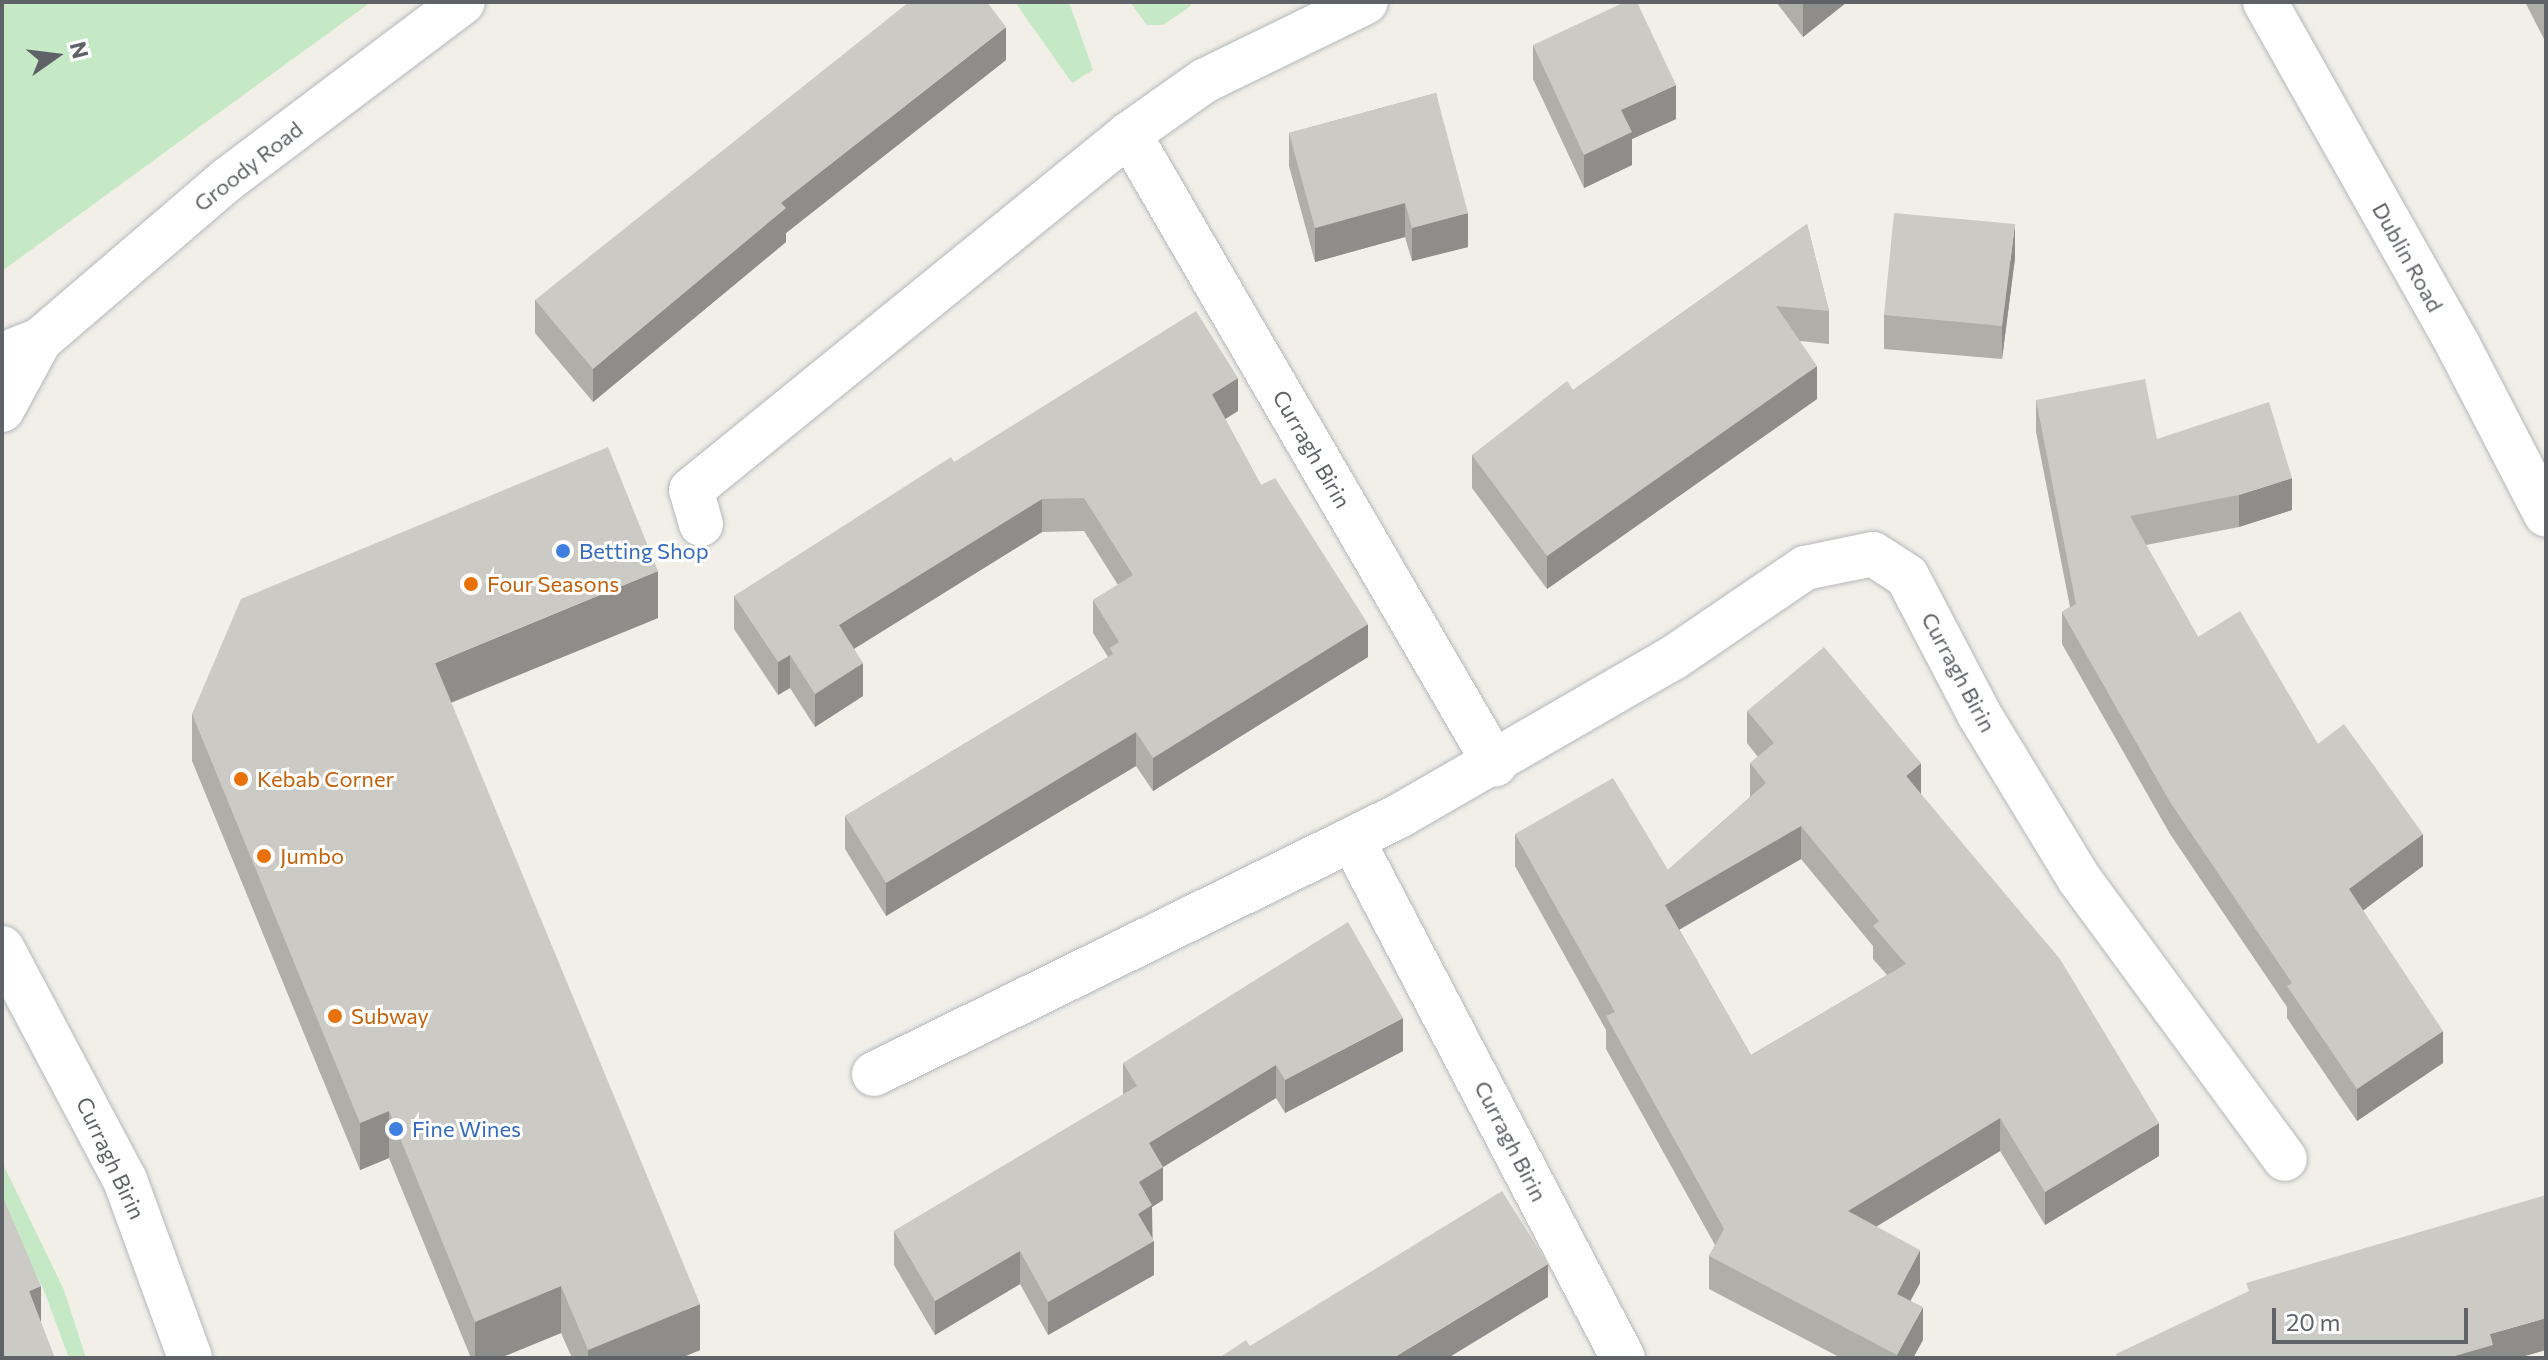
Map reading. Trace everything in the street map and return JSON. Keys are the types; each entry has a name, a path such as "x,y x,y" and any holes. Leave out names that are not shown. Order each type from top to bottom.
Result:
{"street":[{"name":"Groody Road","path":"21,348 228,179 463,2"},
{"path":"701,524 691,490 1129,134 1204,81 1366,2"},
{"name":"Dublin Road","path":"2265,2 2458,345 2546,515"},
{"name":"Curragh Birin","path":"1129,134 1495,764"},
{"path":"2,410 21,348"},
{"name":"Curragh Birin","path":"874,1074 1353,841 1495,764 1673,658 1805,568 1873,554 1907,576 1979,714 2080,880 2285,1159"},
{"name":"Curragh Birin","path":"1353,841 1623,1358"},
{"name":"Curragh Birin","path":"6,958 125,1180 190,1358"}],"green space":[{"path":"2,2 371,2 2,271"},
{"path":"1015,2 1069,2 1093,70 1072,83"},
{"path":"1130,2 1189,2 1191,6 1163,25 1147,25"},
{"path":"2,1162 64,1290 86,1358 69,1358 43,1288 2,1208"}],"building":[{"path":"909,2 987,2 1006,27 781,203 786,208 593,369 535,300"},
{"path":"1625,2 1637,2 1676,85 1621,110 1632,132 1584,155 1533,45"},
{"path":"1436,93 1468,213 1412,228 1405,203 1315,228 1289,133"},
{"path":"1894,213 2015,224 2002,326 1884,315"},
{"path":"1807,224 1829,311 1776,306 1817,366 1547,556 1472,455 1567,381 1573,390"},
{"path":"1196,311 1238,378 1212,394 1261,485 1275,478 1368,624 1153,758 1136,732 886,883 845,816 1113,654 1110,648 1119,642 1093,600 1133,575 1084,498 1042,499 839,625 863,663 815,694 790,655 778,662 734,596 951,457 954,462"},
{"path":"2145,379 2157,439 2269,402 2292,478 2239,495 2130,516 2198,637 2240,611 2318,744 2344,724 2423,834 2349,889 2443,1031 2357,1089 2287,986 2292,983 2170,802 2062,612 2076,604 2036,400"},
{"path":"608,447 658,571 435,663 700,1304 588,1350 561,1286 475,1322 389,1111 360,1123 192,714 241,599"},
{"path":"1824,647 1921,763 1906,776 2060,959 2159,1123 2045,1192 2000,1118 1848,1211 1920,1250 1897,1294 1923,1307 1897,1355 1709,1256 1724,1229 1606,1016 1615,1012 1515,834 1613,778 1668,870 1766,783 1750,763 1774,743 1747,711","holes":["1801,826 1879,921 1873,926 1906,964 1751,1055 1665,905"]},
{"path":"1348,922 1403,1018 1285,1080 1276,1065 1149,1143 1163,1167 1139,1182 1152,1205 1138,1214 1154,1241 1048,1302 1020,1251 935,1301 894,1231 1137,1086 1123,1063"},
{"path":"1502,1191 1548,1264 1393,1358 1219,1358 1246,1340 1250,1346"},
{"path":"2,1195 41,1286 29,1291 55,1358 2,1358"},
{"path":"2546,1195 2546,1318 2490,1334 2493,1345 2448,1358 2118,1358 2116,1354 2249,1291 2246,1283"}],"place":[{"name":"Betting Shop","path":"563,551"},
{"name":"Four Seasons","path":"471,584"},
{"name":"Kebab Corner","path":"241,779"},
{"name":"Jumbo","path":"264,856"},
{"name":"Subway","path":"335,1016"},
{"name":"Fine Wines","path":"396,1129"}]}
